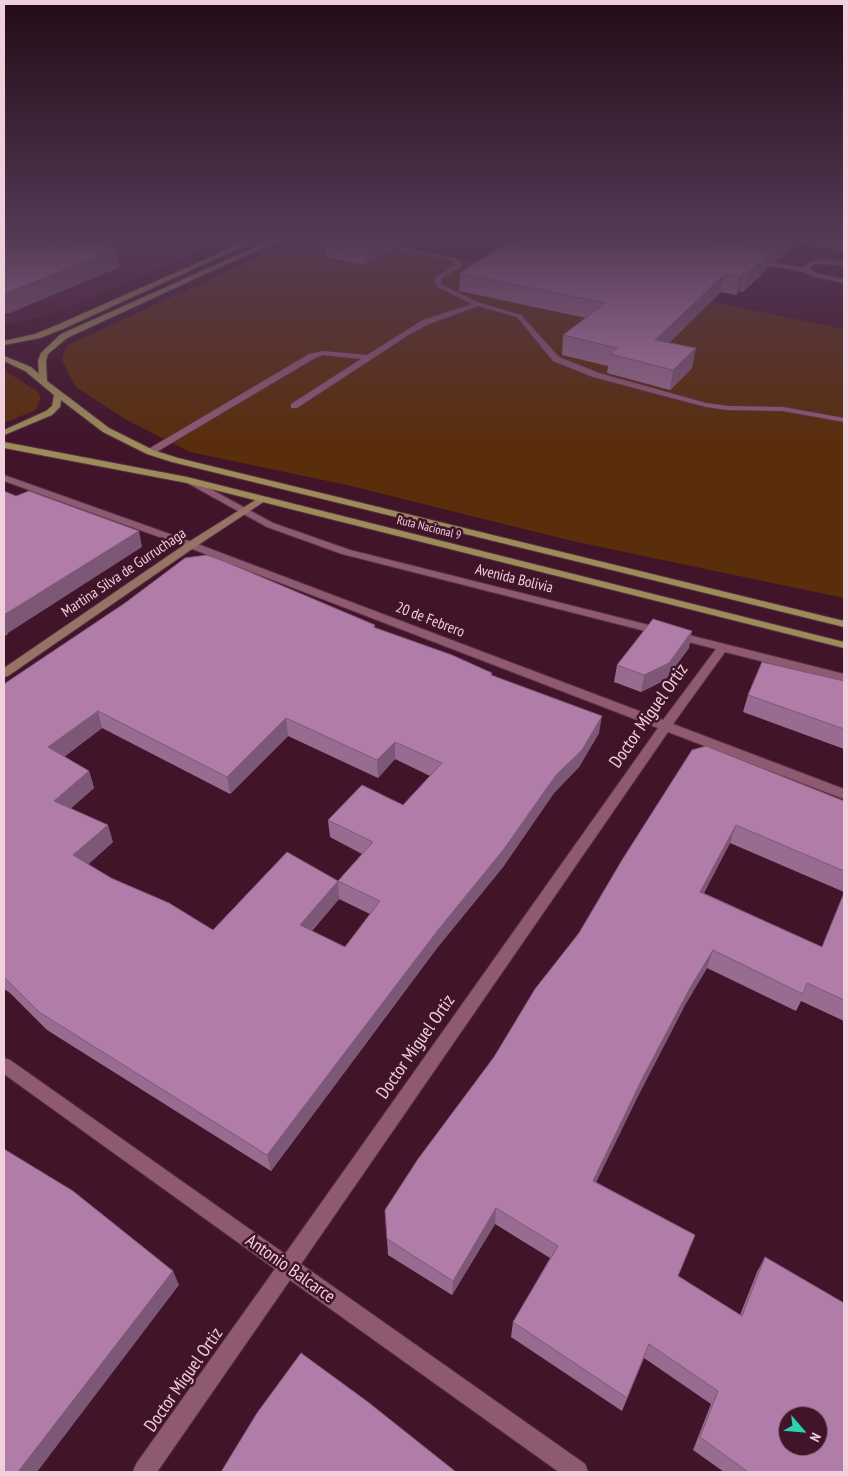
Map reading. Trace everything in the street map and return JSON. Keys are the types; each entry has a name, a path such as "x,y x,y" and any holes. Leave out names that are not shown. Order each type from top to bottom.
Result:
{"main road":[{"path":"4,343 37,336 105,307"},
{"path":"43,381 42,361 45,353 64,336 128,307"},
{"name":"Ruta Nacional 9","path":"4,358 28,369 106,430 150,452 283,487 844,624"},
{"path":"4,434 49,413 56,407 58,394"},
{"name":"Ruta Nacional 9","path":"5,445 187,480 844,645"}],"street":[{"path":"294,406 366,357 426,322 470,307"},
{"path":"488,307 519,316 556,359 596,376 706,405 728,408 783,409 844,420"},
{"path":"150,452 312,356 323,353 366,357"},
{"name":"Avenida Bolivia","path":"187,480 287,532 346,552 844,678"},
{"name":"20 de Febrero","path":"6,481 191,545 844,794"},
{"name":"Martina Silva de Gurruchaga","path":"4,673 191,545 262,499"},
{"name":"Doctor Miguel Ortiz","path":"144,1472 666,725 723,647"},
{"name":"Antonio Balcarce","path":"4,1065 578,1472"}],"shaded area":[{"path":"4,307 69,307 55,313 4,326"},
{"path":"150,307 736,307 844,329 844,598 572,541 347,485 190,452 125,419 76,387 62,359 66,346"},
{"path":"4,370 38,392 41,398 36,410 4,423"}],"building":[{"path":"600,307 690,307 655,340 696,348 673,370 610,354 617,348 563,335"},
{"path":"4,491 16,496 29,491 139,531 4,615"},
{"path":"207,555 226,562 375,625 373,627 452,655 492,673 491,675 602,716 582,750 556,775 504,849 438,930 267,1155 39,1012 4,977 4,684 125,603 185,558","holes":["98,711 227,777 286,718 377,760 395,742 442,763 403,805 362,785 328,820 373,842 338,881 287,852 213,930 169,903 111,878 73,855 108,825 54,801 89,771 48,747","338,881 380,901 345,947 300,925"]},
{"path":"653,619 692,631 669,663 644,675 617,665"},
{"path":"762,662 844,681 844,729 748,695"},
{"path":"706,746 844,801 844,871 736,825 700,892 822,947 844,893 844,1000 807,983 803,994 713,950 690,988 642,1079 593,1181 695,1235 678,1276 742,1316 765,1257 844,1303 844,1472 748,1472 700,1437 718,1391 649,1344 627,1398 513,1322 558,1246 496,1208 453,1281 387,1239 385,1210 418,1159 494,1057 535,989 579,933 622,860 692,750"},
{"path":"4,1149 73,1191 173,1271 18,1472 4,1472"},
{"path":"301,1353 368,1402 456,1472 221,1472 257,1413"}]}
